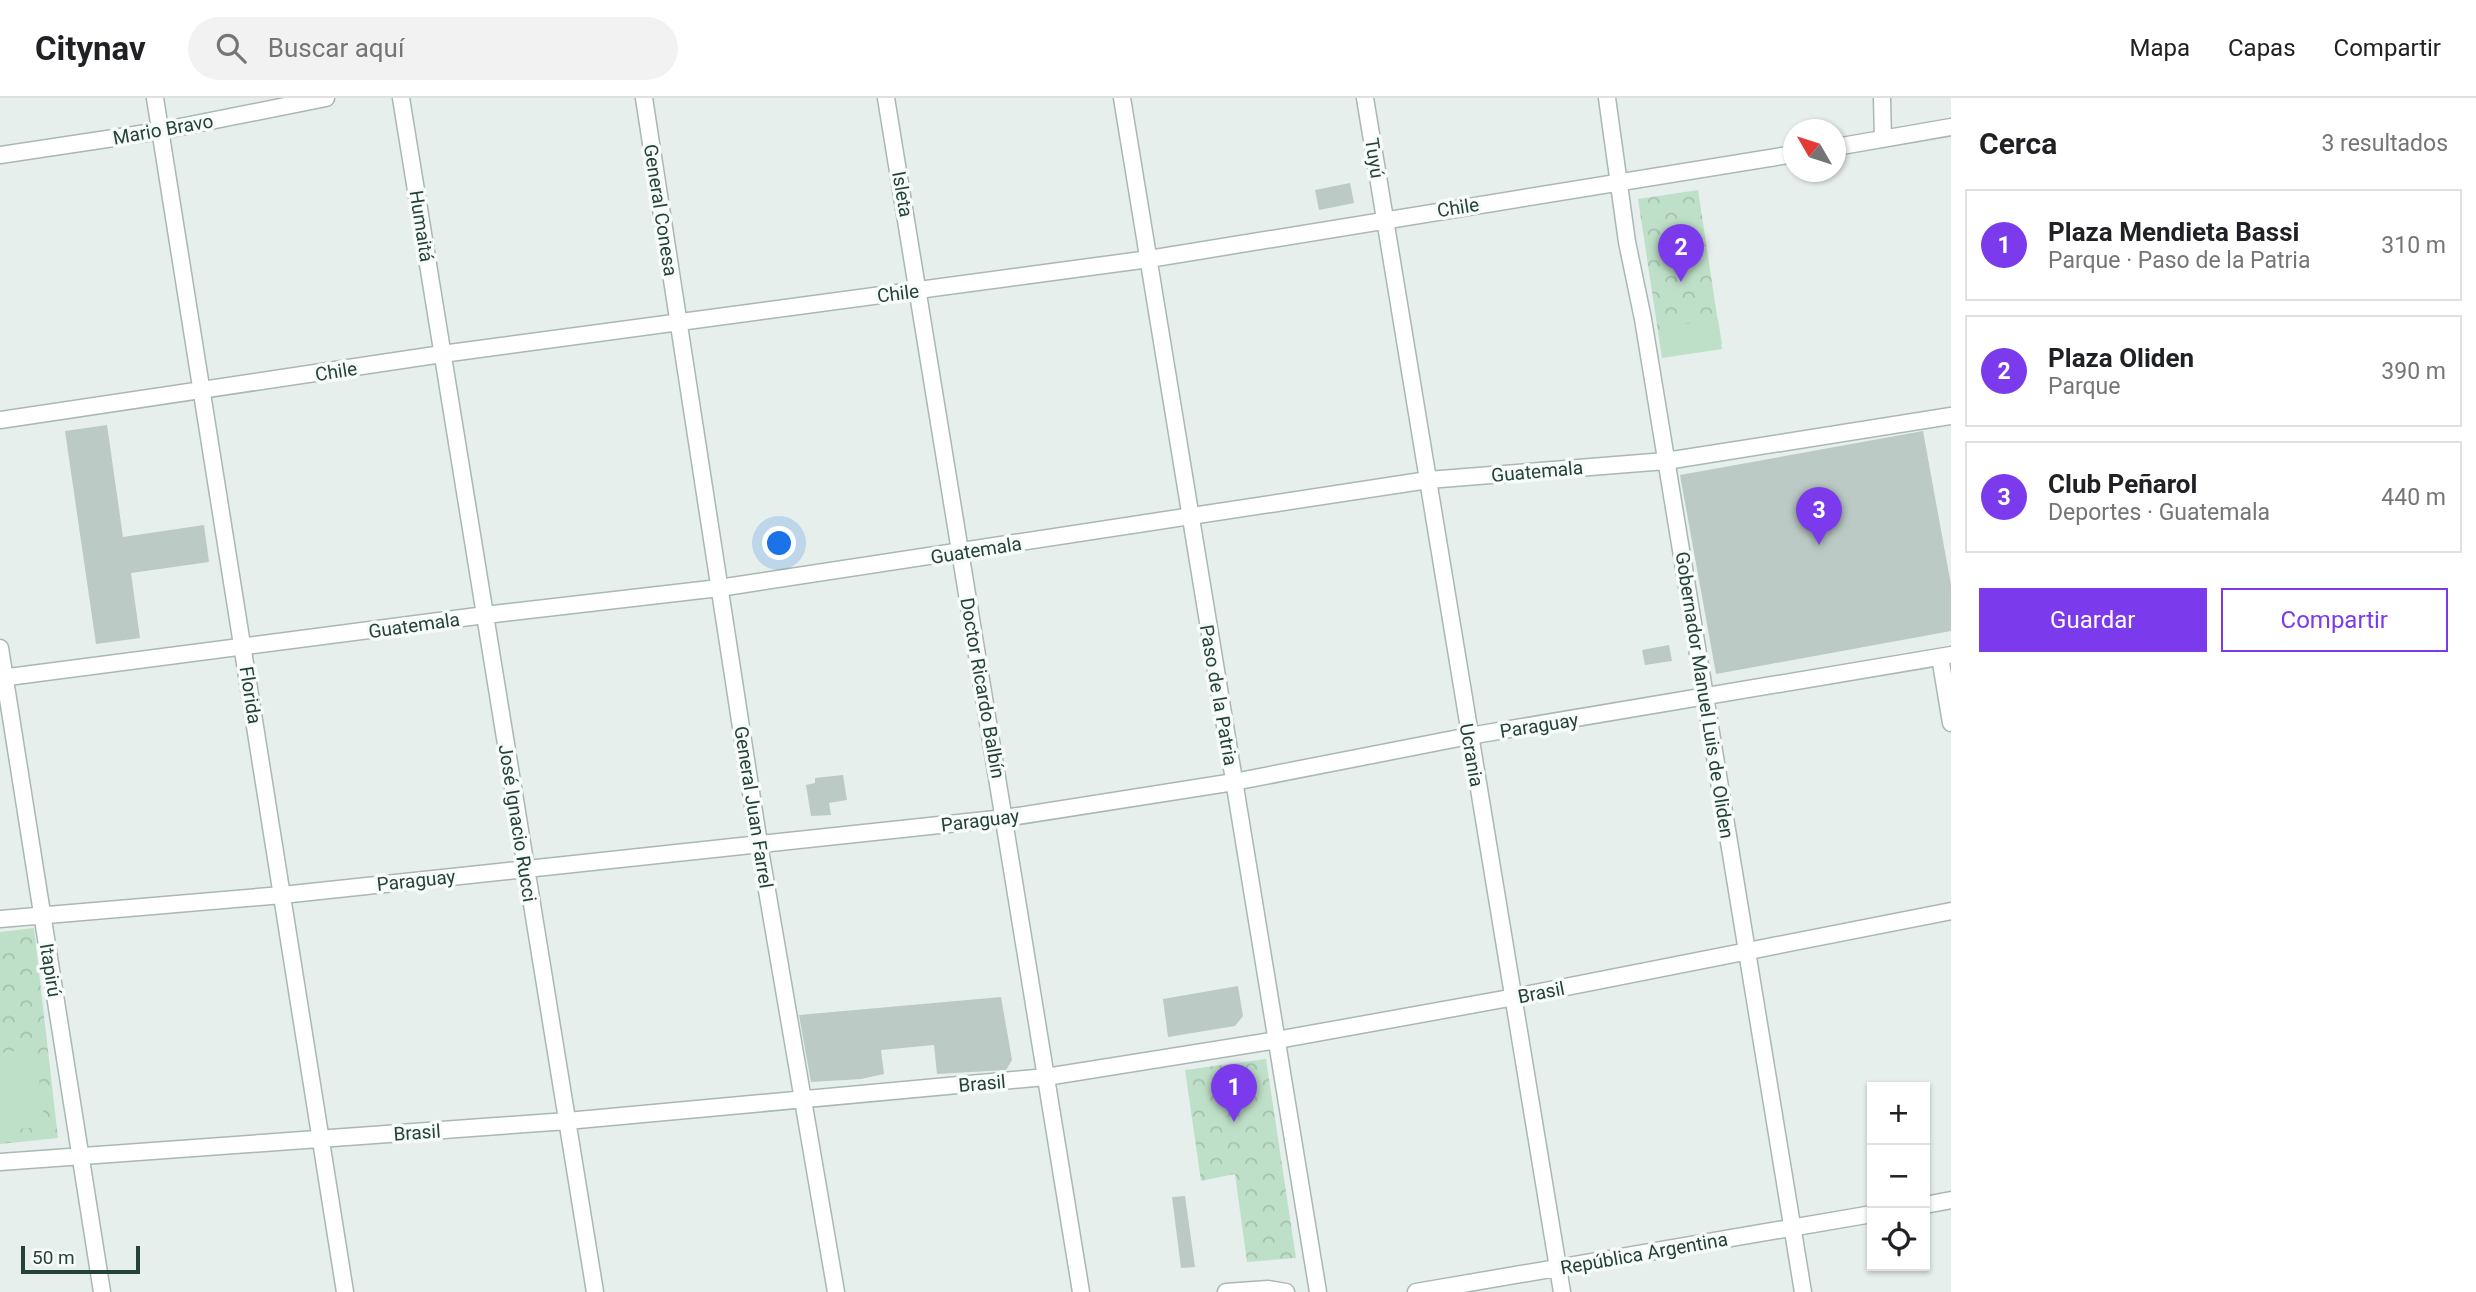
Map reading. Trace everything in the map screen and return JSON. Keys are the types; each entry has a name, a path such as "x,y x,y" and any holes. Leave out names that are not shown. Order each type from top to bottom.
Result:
{"street":[{"name":"Florida","path":"155,98 204,391 345,1292"},
{"name":"Mario Bravo","path":"0,155 160,131 326,98"},
{"name":"Humaitá","path":"401,98 442,354"},
{"name":"General Conesa","path":"644,98 679,321"},
{"name":"Isleta","path":"886,98 920,290"},
{"name":"Paso de la Patria","path":"1122,98 1318,1292"},
{"name":"Tuyú","path":"1365,98 1385,218"},
{"name":"Gobernador Manuel Luis de Oliden","path":"1607,98 1618,181 1803,1292"},
{"path":"1882,98 1883,139"},
{"path":"1846,145 1951,127"},
{"name":"Chile","path":"0,420 442,354 1149,259 1385,218 1783,156"},
{"name":"Ucrania","path":"1385,218 1562,1292"},
{"name":"Doctor Ricardo Balbín","path":"920,290 1081,1292"},
{"name":"General Juan Farrel","path":"679,321 759,844 836,1292"},
{"name":"José Ignacio Rucci","path":"442,354 595,1292"},
{"name":"Guatemala","path":"2,678 485,615 719,588 1428,480 1666,461 1951,416"},
{"name":"Itapirú","path":"0,648 2,678 102,1292"},
{"path":"1946,656 1951,723"},
{"name":"Paraguay","path":"0,919 282,895 1005,818 1234,782 1469,736 1946,656"},
{"name":"Brasil","path":"0,1162 567,1121 1046,1077 1277,1040 1515,997 1951,911"},
{"path":"1930,1204 1951,1200"},
{"name":"República Argentina","path":"1416,1292 1867,1215"},
{"path":"1226,1292 1268,1289 1286,1292"}],"green space":[{"path":"1698,190 1722,349 1662,358 1638,199"},
{"path":"1718,319 1722,344 1664,353 1660,328"},
{"path":"34,928 58,1138 0,1144 0,932"},
{"path":"35,1048 45,1126 0,1131 0,1053"},
{"path":"1266,1059 1296,1258 1247,1262 1235,1174 1201,1181 1185,1070"}],"building":[{"path":"1350,183 1354,203 1319,210 1315,190"},
{"path":"107,425 123,537 204,525 209,562 131,573 140,638 96,644 65,431"},
{"path":"1923,431 1951,585 1951,631 1716,674 1680,475"},
{"path":"1669,645 1672,661 1645,665 1642,650"},
{"path":"843,775 847,800 829,803 831,815 811,816 806,785 815,783 815,778"},
{"path":"1238,986 1243,1016 1235,1026 1168,1037 1163,999"},
{"path":"1001,997 1012,1060 1006,1070 937,1074 934,1045 881,1050 884,1074 861,1079 811,1082 799,1015"},
{"path":"1185,1196 1195,1267 1181,1268 1172,1197"}],"place":[{"name":"Plaza Oliden","path":"1681,282"},
{"name":"Club Peñarol","path":"1819,545"},
{"name":"Plaza Mendieta Bassi","path":"1234,1122"}]}
